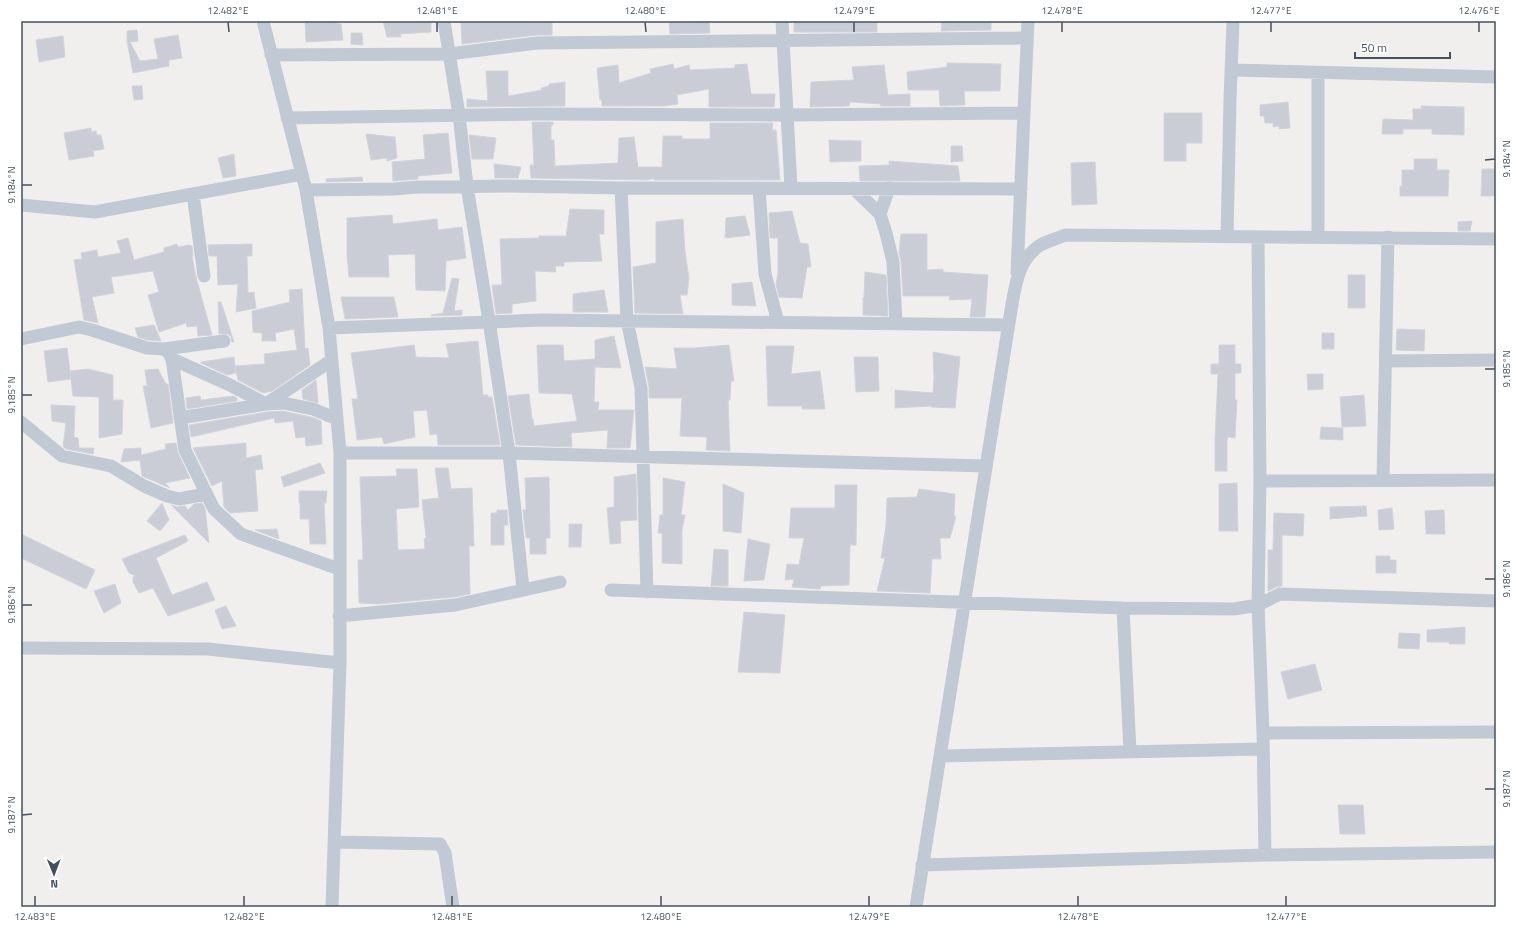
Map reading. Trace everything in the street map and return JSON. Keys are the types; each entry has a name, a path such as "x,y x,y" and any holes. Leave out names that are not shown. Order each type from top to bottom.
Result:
{"street":[{"path":"263,21 306,190 329,328 340,453 340,663 332,907"},
{"path":"444,21 459,115 467,186 509,453 523,589"},
{"path":"782,21 791,188"},
{"path":"916,907 1016,279 1028,21"},
{"path":"1227,236 1233,21"},
{"path":"271,55 449,54 537,43 1027,38"},
{"path":"1231,70 1496,78"},
{"path":"1318,73 1318,237"},
{"path":"287,118 538,114 788,115 1023,113"},
{"path":"21,205 95,212 302,174"},
{"path":"306,190 467,186 1021,189"},
{"path":"621,188 627,320 641,388 647,592"},
{"path":"758,188 765,274 778,322"},
{"path":"853,188 880,214 893,262 896,324"},
{"path":"880,214 889,188"},
{"path":"193,194 204,276"},
{"path":"1016,279 1028,256 1040,245 1065,235 1496,239"},
{"path":"1258,237 1260,481 1258,605 1263,733 1265,855"},
{"path":"1383,480 1388,237"},
{"path":"329,328 489,321 627,320 1008,325"},
{"path":"21,339 79,328 92,330 168,354 266,404"},
{"path":"168,354 224,341"},
{"path":"168,354 185,450 214,509 241,534 339,569"},
{"path":"266,404 332,360"},
{"path":"1386,361 1496,360"},
{"path":"180,418 266,404 283,403 312,409 337,419"},
{"path":"21,422 62,456 111,466 144,486 167,496 179,499 206,494"},
{"path":"340,453 509,453 986,466"},
{"path":"1260,481 1496,480"},
{"path":"339,616 455,605 560,582"},
{"path":"611,590 1122,608 1234,609 1258,605 1280,594 1496,601"},
{"path":"1122,608 1130,751"},
{"path":"21,648 208,649 340,663"},
{"path":"1263,733 1496,732"},
{"path":"941,756 1263,749"},
{"path":"335,842 440,844 445,853 453,907"},
{"path":"922,864 1265,855 1496,852"}],"building":[{"path":"305,21 336,21 336,23 341,24 343,40 306,42"},
{"path":"383,21 431,21 431,32 400,34 401,37 387,37"},
{"path":"496,21 552,21 552,35 536,35 462,44 461,22 497,22"},
{"path":"669,21 709,21 710,33 670,34"},
{"path":"794,21 877,21 877,32 794,32"},
{"path":"942,21 991,21 991,30 941,31"},
{"path":"137,30 138,41 130,42 140,61 158,59 154,39 178,35 182,58 169,60 169,66 133,73 127,41 127,31"},
{"path":"351,33 362,33 363,45 351,44"},
{"path":"63,36 65,57 39,62 36,40"},
{"path":"947,63 1001,64 1000,91 964,91 965,105 940,106 939,90 908,90 907,72 947,67"},
{"path":"673,64 674,69 689,65 690,70 735,68 735,65 747,64 751,94 775,94 774,107 709,107 709,89 677,95 678,104 664,106 602,106 602,100 600,100 597,68 618,65 619,83 651,73 650,69"},
{"path":"884,65 888,95 910,94 910,106 880,106 881,104 850,102 849,106 810,107 811,82 854,80 852,67"},
{"path":"486,71 508,71 508,96 542,90 541,88 549,86 549,84 565,82 565,106 467,107 467,99 488,101"},
{"path":"132,86 142,86 143,99 134,100"},
{"path":"1288,102 1290,128 1279,129 1279,126 1273,127 1273,123 1265,123 1264,116 1260,116 1260,105"},
{"path":"1421,106 1464,107 1464,135 1432,134 1432,129 1403,129 1403,134 1382,134 1383,119 1413,120 1413,109 1422,109"},
{"path":"1164,113 1202,113 1202,143 1186,143 1186,161 1164,161"},
{"path":"532,122 553,122 553,125 551,125 551,140 554,140 555,166 618,163 619,138 634,137 638,167 662,167 663,136 682,136 682,139 710,139 710,123 773,123 772,130 776,130 780,180 531,178 530,165 534,165"},
{"path":"91,128 91,132 96,131 97,135 101,135 104,149 93,151 94,156 69,160 64,133"},
{"path":"448,133 452,173 418,176 418,179 393,181 392,162 425,159 423,135"},
{"path":"366,134 395,137 397,158 387,161 387,158 371,160"},
{"path":"469,135 496,138 493,159 472,159"},
{"path":"829,140 861,141 861,161 830,162"},
{"path":"951,146 962,146 963,161 951,162"},
{"path":"234,154 236,176 223,178 218,158"},
{"path":"1414,159 1437,159 1437,170 1449,170 1448,196 1400,196 1400,186 1402,186 1402,170 1414,170"},
{"path":"889,161 958,166 960,181 860,181 859,166 889,165"},
{"path":"1095,162 1097,204 1072,205 1071,163"},
{"path":"494,164 521,167 518,178 495,178"},
{"path":"1482,169 1496,169 1496,196 1481,196"},
{"path":"362,177 363,181 326,182 326,179"},
{"path":"570,209 604,210 604,234 599,234 602,261 564,262 564,266 555,266 556,272 535,271 536,301 512,304 512,313 496,314 492,285 502,285 500,239 539,238 539,236 566,236"},
{"path":"792,211 800,243 808,244 811,267 807,267 802,298 779,297 776,285 778,272 778,238 770,238 769,213"},
{"path":"392,215 393,224 437,219 438,230 462,227 466,258 446,261 445,291 416,290 415,254 388,255 389,277 349,277 347,255 347,218"},
{"path":"745,216 750,235 725,238 726,218"},
{"path":"683,219 685,252 689,278 687,295 680,295 683,314 635,313 633,267 656,263 656,222"},
{"path":"1472,221 1470,231 1458,231 1458,222"},
{"path":"901,234 927,234 927,270 943,269 943,272 988,275 985,317 970,317 972,299 949,300 950,296 903,296 901,261 899,253"},
{"path":"128,238 134,260 164,252 164,248 177,244 178,247 189,245 192,246 192,256 196,277 212,335 198,336 197,326 187,327 186,323 159,332 148,295 159,292 153,271 111,277 114,293 92,297 98,323 84,320 74,260 82,259 81,253 97,250 98,257 121,253 117,241"},
{"path":"252,244 252,256 247,256 248,293 254,292 256,308 236,312 238,284 218,285 217,256 209,256 208,245"},
{"path":"865,272 886,275 888,316 863,315"},
{"path":"1348,275 1365,275 1365,308 1348,308"},
{"path":"452,278 459,279 454,311 462,310 462,315 431,316 443,313"},
{"path":"752,282 756,306 732,305 732,284"},
{"path":"302,289 305,349 308,348 310,365 272,391 263,393 238,380 235,366 265,364 264,354 297,350 294,329 275,333 276,341 262,341 262,333 253,332 252,311 290,302 289,290"},
{"path":"604,290 608,312 573,312 573,294"},
{"path":"341,297 394,297 398,317 345,319"},
{"path":"218,302 221,302 234,342 232,342 231,336 227,334 219,334"},
{"path":"154,325 161,341 148,340 138,337 135,328"},
{"path":"1397,329 1425,330 1424,351 1396,350"},
{"path":"1322,333 1334,333 1334,349 1322,349"},
{"path":"614,336 621,368 595,367 594,402 599,402 598,410 634,410 630,448 607,448 608,430 571,433 572,447 516,445 508,396 529,394 534,426 577,421 572,394 539,393 537,345 563,345 564,361 595,359 595,340"},
{"path":"478,341 483,395 492,397 500,445 438,445 437,434 430,435 427,410 413,411 415,437 384,444 382,437 357,440 352,399 358,399 351,353 414,345 416,357 449,358 446,344"},
{"path":"729,345 734,381 731,381 730,400 728,400 730,451 706,450 707,437 680,436 682,398 649,398 649,387 645,367 677,369 674,348"},
{"path":"1219,345 1235,345 1235,364 1241,364 1241,373 1235,373 1235,400 1237,400 1235,438 1228,437 1227,440 1227,471 1215,471 1218,374 1211,374 1211,364 1219,364"},
{"path":"766,346 794,346 791,374 820,371 825,409 802,409 802,406 768,406"},
{"path":"67,348 71,379 48,382 44,351"},
{"path":"933,352 960,357 955,408 931,407 932,406 895,408 895,390 933,393"},
{"path":"234,357 236,373 227,375 201,363 201,362"},
{"path":"854,357 878,357 879,391 856,392"},
{"path":"88,369 113,375 113,400 123,400 122,434 99,438 99,397 73,396 70,371"},
{"path":"158,369 166,384 168,384 173,423 151,428 143,386 147,386 145,370"},
{"path":"1307,374 1323,374 1323,389 1308,390"},
{"path":"316,380 318,403 303,399 302,390"},
{"path":"1364,395 1366,426 1342,427 1340,397"},
{"path":"200,396 201,400 233,396 237,398 237,401 187,409 186,398"},
{"path":"51,405 75,406 74,437 78,438 79,448 94,448 93,454 66,449 63,446 66,423 52,421"},
{"path":"282,411 311,417 321,421 322,444 306,446 305,437 296,438 293,421 275,423 274,418 191,437 189,425 267,412"},
{"path":"1321,427 1343,428 1343,440 1320,439"},
{"path":"176,443 178,453 190,478 165,483 170,488 142,476 140,460 121,462 124,449 141,448 141,455 166,449 165,444"},
{"path":"246,443 246,458 261,455 263,469 255,470 258,511 230,513 224,507 222,481 212,486 193,448"},
{"path":"320,463 325,473 284,487 281,477"},
{"path":"435,468 448,468 451,489 472,488 474,546 469,546 470,594 454,597 378,604 359,603 358,560 363,560 360,477 397,476 396,469 417,469 419,507 396,509 398,550 425,549 424,539 426,538 422,500 439,498"},
{"path":"636,474 637,520 620,521 621,543 610,544 607,508 614,507 614,477"},
{"path":"549,477 550,538 546,538 546,554 530,554 530,538 526,538 523,510 526,510 525,478"},
{"path":"663,478 685,482 681,515 685,515 682,530 682,564 662,563 662,533 658,533 660,515 663,515"},
{"path":"1237,483 1238,531 1219,531 1219,484"},
{"path":"723,484 744,493 741,533 723,531"},
{"path":"835,485 857,485 856,545 850,545 849,585 821,586 820,589 792,587 794,579 785,580 787,564 799,565 804,538 789,538 791,508 835,508"},
{"path":"919,489 955,494 954,516 956,516 950,538 940,538 941,559 932,559 930,593 877,591 885,558 881,558 886,526 887,498 917,497"},
{"path":"299,491 327,491 326,503 324,503 326,544 310,544 309,519 300,519"},
{"path":"162,503 169,520 160,531 147,521"},
{"path":"202,503 205,508 209,543 171,505 177,507 185,506 188,510 194,504"},
{"path":"1366,506 1367,516 1330,519 1330,507"},
{"path":"1392,508 1394,529 1379,530 1378,510"},
{"path":"497,510 507,510 508,525 504,525 504,545 491,545 491,513 497,513"},
{"path":"1444,510 1445,534 1426,534 1425,511"},
{"path":"1274,513 1304,514 1303,536 1282,535 1282,586 1268,591 1268,550 1273,550"},
{"path":"569,524 582,524 581,547 569,547"},
{"path":"277,529 279,539 255,530"},
{"path":"21,534 95,570 86,589 21,558"},
{"path":"185,535 188,541 156,558 172,595 207,582 215,600 168,616 153,588 139,593 133,582 133,577 136,576 129,573 122,559"},
{"path":"748,539 770,544 764,580 744,581"},
{"path":"714,549 728,550 728,586 711,586"},
{"path":"1376,556 1390,556 1390,560 1396,560 1396,573 1376,573"},
{"path":"115,584 121,603 104,613 94,591"},
{"path":"226,606 236,626 222,629 215,610"},
{"path":"744,612 785,615 780,673 738,672"},
{"path":"1465,627 1465,644 1427,642 1427,630"},
{"path":"1399,633 1420,634 1419,649 1398,648"},
{"path":"1315,664 1322,690 1288,699 1281,672"},
{"path":"1338,805 1363,805 1365,834 1340,834"}]}
